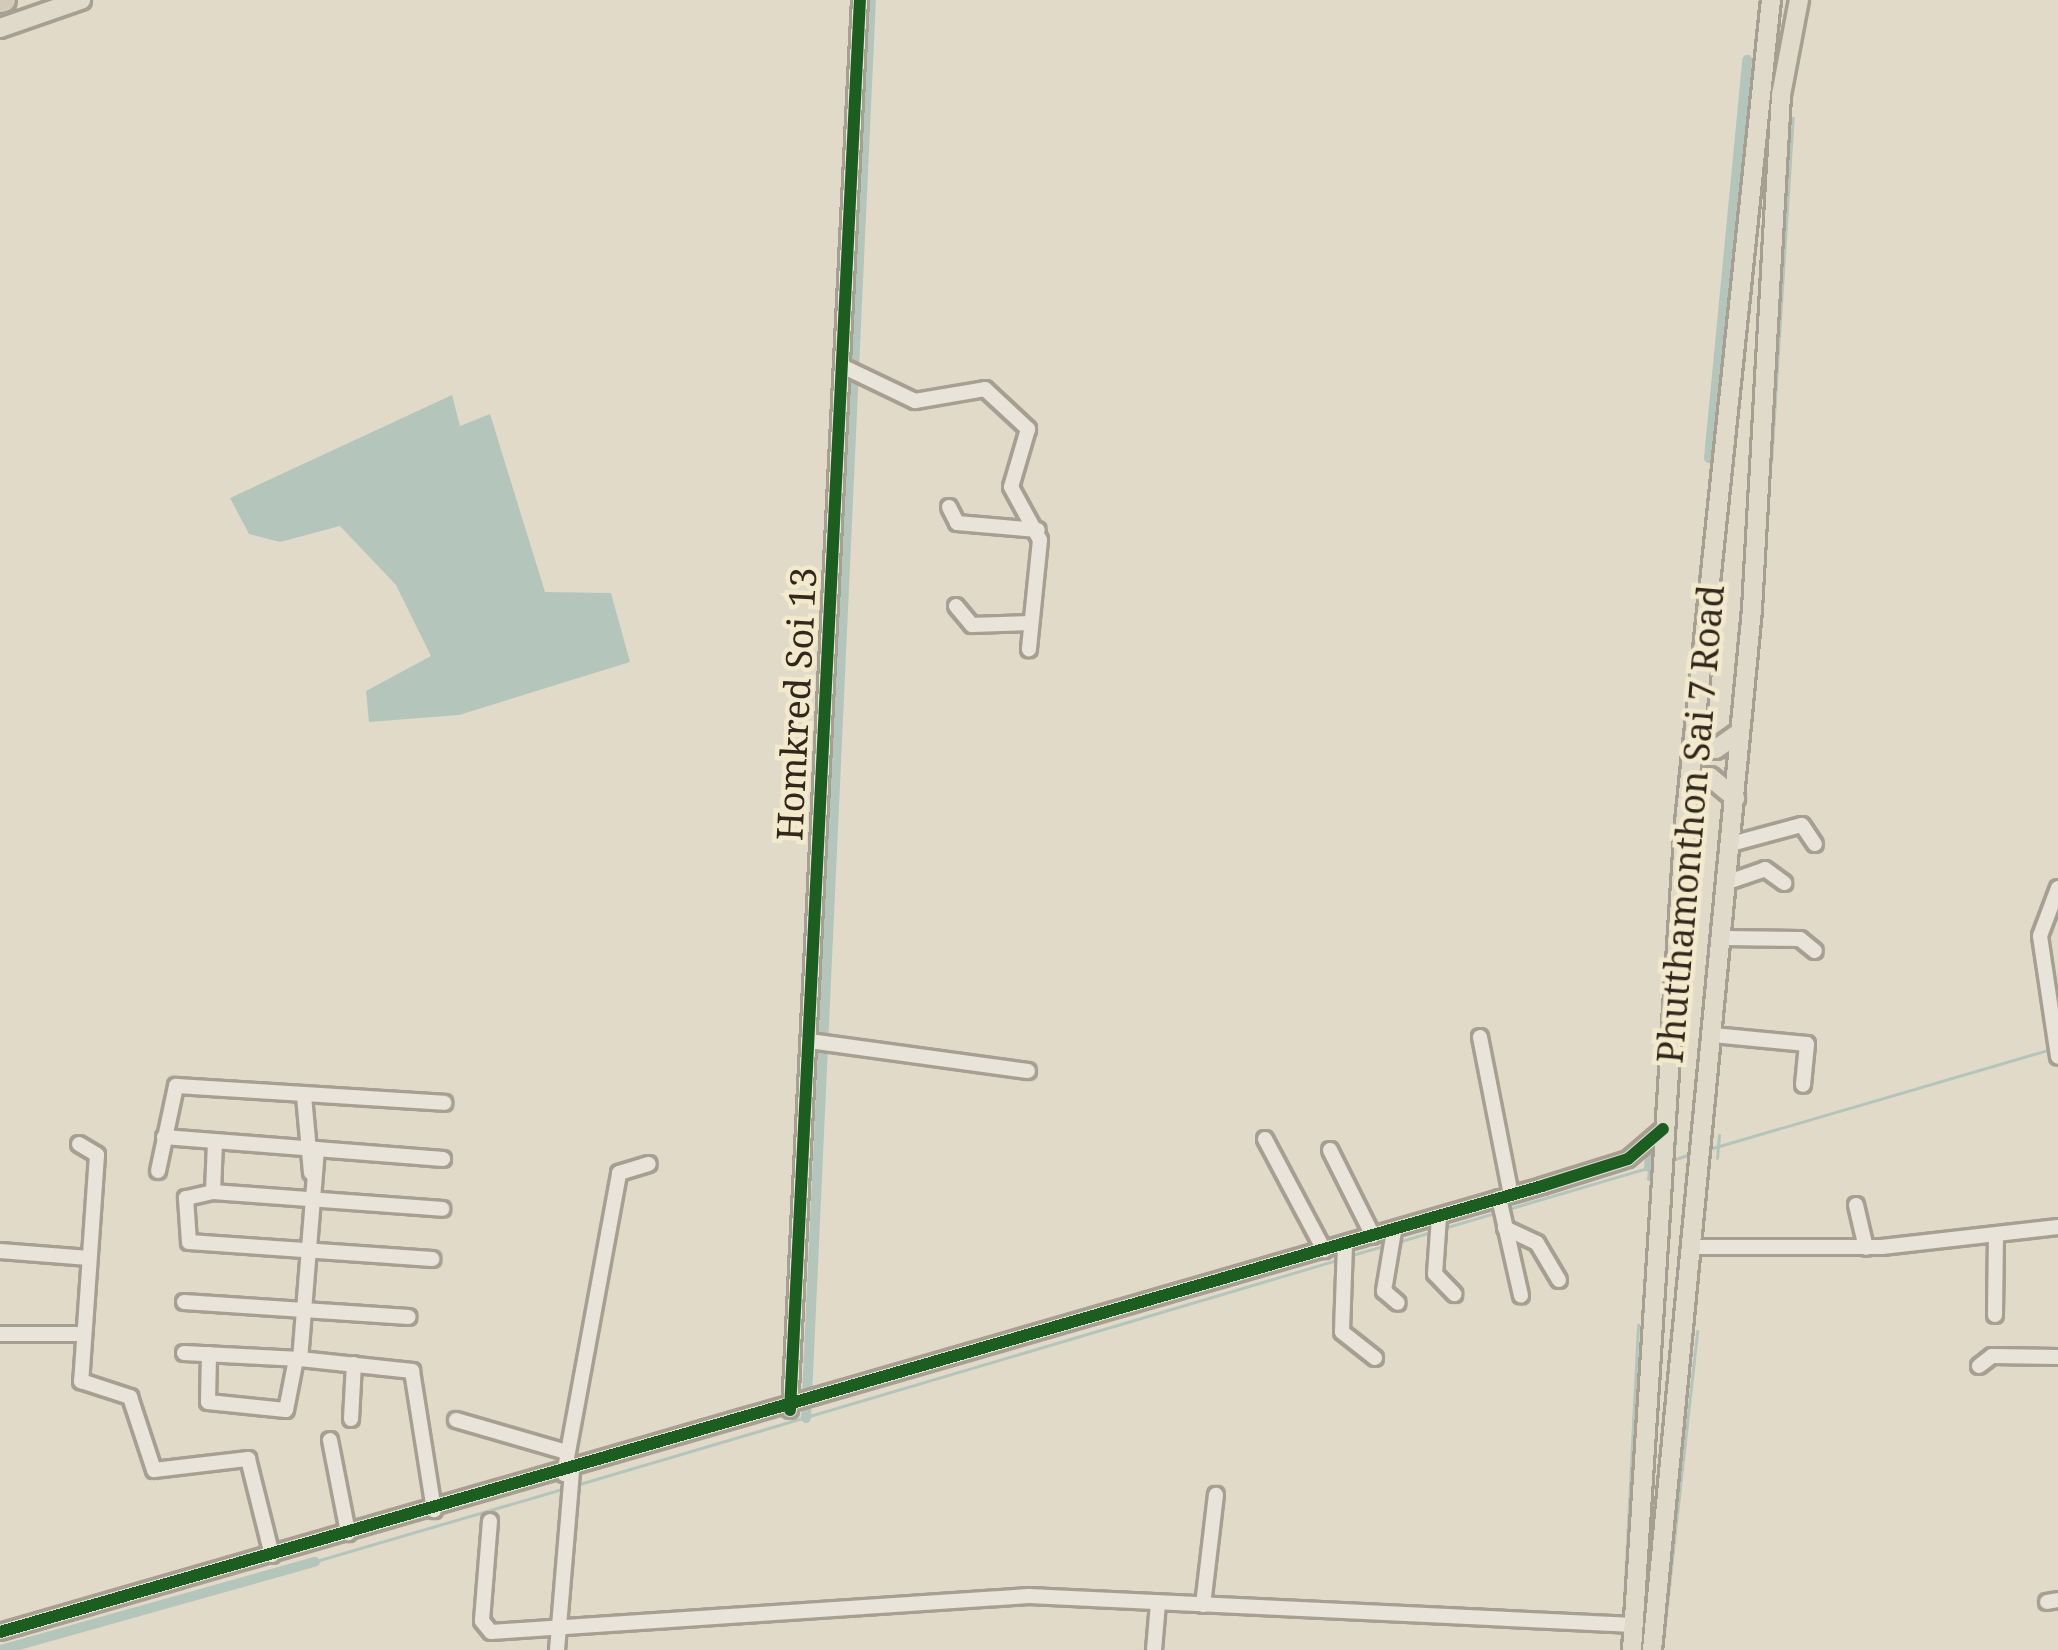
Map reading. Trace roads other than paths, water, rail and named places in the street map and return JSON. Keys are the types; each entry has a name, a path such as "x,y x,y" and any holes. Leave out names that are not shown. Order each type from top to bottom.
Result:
{"main road":[{"path":"0,28 81,0"},
{"path":"1758,0 1773,85"},
{"name":"Phutthamonthon Sai 7 Road","path":"1652,1650 1695,1247 1735,798 1773,85 1771,0"},
{"path":"1773,85 1787,0"},
{"path":"1773,85 1799,0"},
{"name":"Phutthamonthon Sai 7 Road","path":"1632,1650 1626,1625 1658,1178 1654,1141 1688,796 1773,85"},
{"path":"1695,735 1716,749 1739,733"},
{"path":"1688,796 1710,777 1735,798"}],"street":[{"name":"Homkred Soi 13","path":"802,1407 850,369 860,0"},
{"path":"850,369 915,401 991,392 1030,433 1011,494 1038,530 1029,649"},
{"path":"949,507 957,524 1038,530"},
{"path":"956,606 972,625 1031,623"},
{"path":"1731,844 1802,825 1815,844"},
{"path":"1728,882 1765,869 1784,883"},
{"path":"2058,888 2039,936 2058,1057"},
{"path":"1723,938 1800,938 1814,951"},
{"path":"1713,1035 1807,1044 1802,1085"},
{"path":"1480,1037 1521,1296"},
{"path":"817,1042 1028,1071"},
{"path":"158,1171 176,1086 445,1103"},
{"path":"208,1354 208,1402 286,1410 306,1310 314,1198 304,1096"},
{"path":"164,1137 443,1159"},
{"path":"1265,1139 1324,1250"},
{"path":"0,1632 570,1475 1324,1250 1346,1253 1373,1236 1394,1240 1504,1209 1654,1141"},
{"path":"213,1192 215,1142"},
{"path":"79,1144 97,1155 81,1381 130,1397 154,1470 248,1459 272,1556"},
{"path":"1330,1150 1373,1236"},
{"path":"557,1650 574,1498 566,1453 619,1173 649,1164"},
{"path":"432,1259 189,1242 186,1198 213,1192 442,1209"},
{"path":"1856,1205 1866,1248"},
{"path":"1504,1209 1537,1243 1558,1280"},
{"path":"1442,1225 1435,1274 1454,1294"},
{"path":"1695,1247 1866,1248 2058,1228"},
{"path":"1995,1316 1996,1235"},
{"path":"1394,1240 1384,1291 1398,1303"},
{"path":"0,1251 89,1258"},
{"path":"1346,1253 1342,1332 1375,1358"},
{"path":"184,1302 410,1317"},
{"path":"0,1334 81,1334"},
{"path":"184,1353 412,1372 434,1510"},
{"path":"1978,1366 1992,1356 2058,1358"},
{"path":"351,1419 354,1364"},
{"path":"456,1420 566,1453"},
{"path":"330,1440 348,1534"},
{"path":"1204,1605 1216,1495"},
{"path":"490,1521 485,1629 561,1629 988,1598 1626,1625"},
{"path":"1154,1650 1158,1603"}],"waterway":[{"path":"806,1418 871,0"},
{"path":"1709,458 1747,60"},
{"path":"1771,463 1793,118"},
{"path":"1709,1149 2051,1049"},
{"path":"1717,1158 1719,1135"},
{"path":"1669,1161 1694,1153"},
{"path":"1649,1167 1650,1157"},
{"path":"1508,1209 1654,1166"},
{"path":"1648,1179 1649,1169"},
{"path":"1444,1228 1498,1212"},
{"path":"1398,1242 1435,1231"},
{"path":"1352,1255 1383,1246"},
{"path":"576,1485 1337,1260"},
{"path":"1623,1622 1638,1324"},
{"path":"1662,1650 1697,1331"},
{"path":"292,1568 566,1488"},
{"path":"1,1650 315,1562"},
{"path":"1621,1650 1622,1631"}]}
